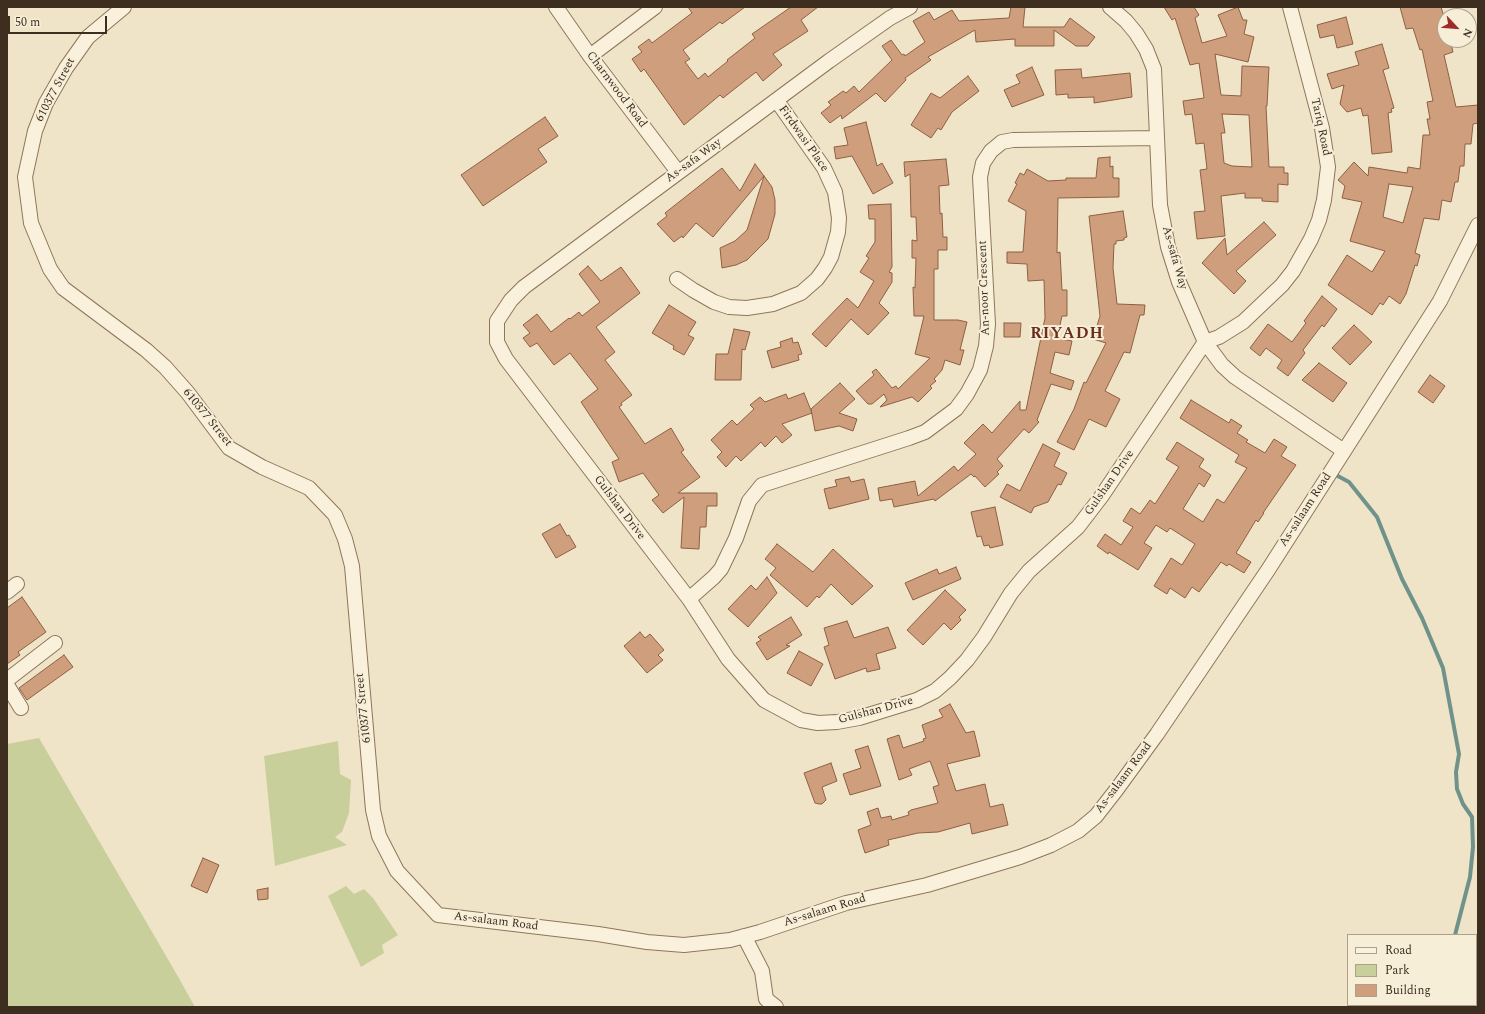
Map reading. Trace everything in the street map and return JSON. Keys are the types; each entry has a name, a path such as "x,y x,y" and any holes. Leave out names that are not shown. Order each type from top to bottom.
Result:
{"street":[{"name":"610377 Street","path":"124,7 102,24 84,42 66,68 46,103 36,130 25,177 31,223 50,269 63,288 129,337 165,367 188,393 229,448 262,467 309,488 335,515 345,539 352,566 372,810 379,836 397,871 438,915"},
{"name":"Charnwood Road","path":"556,7 590,56 678,172"},
{"path":"590,56 655,7"},
{"name":"As-safa Way","path":"496,331 497,321 503,310 524,288 829,61 890,18 910,7"},
{"name":"As-safa Way","path":"1110,7 1126,21 1136,33 1146,49 1154,69 1160,205 1168,247 1179,282 1205,342 1222,365 1235,377 1344,451"},
{"name":"Tariq Road","path":"1205,342 1219,338 1243,322 1282,285 1293,271 1311,239 1324,200 1327,182 1327,150 1290,7"},
{"name":"Firdwasi Place","path":"677,279 718,304 729,307 747,308 773,304 801,294 817,279 825,268 833,251 838,232 839,218 835,192 824,168 777,101"},
{"name":"An-noor Crescent","path":"689,599 714,577 720,569 736,538 749,501 762,486 925,432 956,409 967,394 980,370 986,346 988,324 980,177 983,163 991,151 1002,142 1013,140 1156,138"},
{"name":"As-salaam Road","path":"438,915 661,944 684,945 704,943 744,936 846,904 927,885 1020,857 1051,845 1078,831 1096,816 1157,734 1268,570 1440,301 1478,225"},
{"name":"Gulshan Drive","path":"496,331 497,342 506,359 689,599 728,659 745,680 764,700 802,720 818,723 837,722 917,700 935,691 967,660 984,637 1011,593 1029,571 1078,527 1205,342"},
{"path":"7,680 55,643"},
{"path":"7,685 21,708"},
{"path":"744,936 762,971 766,998 776,1007"}],"green space":[{"path":"39,738 195,1007 7,1007 7,744"},
{"path":"338,741 340,774 351,780 349,813 342,832 335,837 347,845 275,866 264,756"},
{"path":"346,886 354,894 364,889 373,898 398,935 382,945 384,953 361,967 328,896"}],"building":[{"path":"688,7 745,7 722,24 720,22 683,50 690,59 685,62 698,79 705,73 708,77 755,38 752,34 791,7 818,7 801,20 808,31 773,54 782,65 763,81 756,72 723,98 720,95 684,125 644,69 641,72 632,59 642,52 638,47 649,39 652,43 692,13"},
{"path":"1011,7 1025,7 1023,27 1064,27 1070,18 1095,37 1088,46 1076,46 1054,30 1054,46 1015,46 1015,39 976,42 975,30 928,57 931,60 905,78 906,80 885,102 876,93 842,119 841,115 830,123 821,113 831,105 828,102 843,91 846,93 854,86 859,92 892,60 882,46 891,40 902,55 904,54 905,56 925,42 913,21 929,12 934,20 952,10 959,21 1009,18"},
{"path":"1164,7 1194,7 1199,15 1195,18 1202,43 1227,36 1218,15 1238,7 1243,20 1247,20 1244,34 1254,37 1248,62 1215,54 1221,95 1241,96 1242,66 1269,67 1266,106 1269,167 1284,167 1284,173 1288,173 1288,185 1278,184 1278,202 1262,201 1262,198 1245,198 1245,193 1221,196 1225,236 1197,239 1194,212 1205,211 1200,170 1207,169 1204,143 1196,144 1192,114 1185,115 1183,101 1204,98 1199,63 1190,65 1175,18 1172,20","holes":["1222,114 1249,115 1252,167 1232,166 1224,163 1221,133 1225,133"]},
{"path":"1400,7 1441,7 1437,8 1437,48 1452,48 1453,52 1444,55 1456,107 1478,105 1478,123 1473,124 1471,144 1465,144 1464,166 1460,166 1458,182 1455,182 1451,202 1442,200 1439,220 1424,218 1415,253 1420,255 1417,266 1415,265 1406,294 1400,304 1389,296 1383,305 1380,303 1372,315 1328,285 1347,255 1372,272 1385,251 1350,241 1362,202 1342,198 1345,186 1338,180 1354,162 1368,176 1369,167 1407,173 1408,167 1420,169 1423,135 1430,135 1427,119 1430,119 1427,102 1433,101 1422,49 1420,50 1413,28 1406,29","holes":["1389,184 1413,187 1403,223 1383,217"]},
{"path":"1346,17 1353,44 1337,48 1334,35 1320,38 1317,25"},
{"path":"1382,44 1389,68 1383,70 1394,108 1391,109 1392,112 1388,113 1392,152 1372,154 1368,115 1363,116 1361,108 1347,112 1340,104 1344,85 1332,89 1327,74 1359,65 1355,52"},
{"path":"1032,67 1044,95 1012,107 1004,90 1020,83 1016,75"},
{"path":"1081,69 1082,78 1130,73 1132,97 1094,103 1094,97 1068,98 1068,94 1056,95 1055,70"},
{"path":"968,76 979,91 952,112 941,130 938,128 931,138 911,125 931,93 940,98"},
{"path":"545,117 558,136 538,149 547,162 483,206 461,175"},
{"path":"866,122 877,166 882,163 893,183 873,194 852,156 836,159 834,147 848,145 844,128"},
{"path":"1110,157 1110,167 1113,166 1113,178 1119,178 1119,197 1058,198 1057,253 1060,252 1062,290 1067,290 1067,316 1062,316 1057,338 1072,341 1069,355 1055,352 1050,373 1074,381 1071,390 1051,384 1037,420 1039,422 1029,433 1024,429 997,459 1003,466 997,472 999,474 985,487 975,476 974,477 971,474 935,501 934,499 894,507 892,499 880,501 878,488 915,481 918,496 954,466 958,471 976,454 964,443 983,424 992,433 1020,401 1020,410 1026,410 1045,318 1044,280 1028,281 1027,264 1007,263 1007,252 1023,252 1026,211 1008,201 1017,184 1015,183 1020,173 1024,175 1027,169 1048,181 1066,180 1066,178 1096,178 1098,158"},
{"path":"946,159 949,185 939,186 940,214 942,213 943,237 947,237 947,250 938,250 938,269 934,269 934,320 958,320 967,322 960,350 964,350 960,365 945,360 942,370 934,379 936,381 930,386 932,388 918,402 912,397 880,407 887,400 884,394 872,404 868,404 856,391 874,375 872,372 876,369 892,388 896,386 898,389 930,358 915,354 924,316 914,316 913,287 915,288 916,258 912,258 912,240 917,241 916,217 911,217 910,174 905,177 904,162"},
{"path":"755,164 764,176 713,237 696,223 683,238 682,236 674,242 657,224 667,216 665,213 722,168 740,191"},
{"path":"764,176 772,187 775,200 775,214 768,239 747,260 736,265 722,268 720,248 735,241 747,230"},
{"path":"891,204 892,267 889,272 892,273 892,282 879,303 889,313 868,335 851,319 826,347 812,334 847,298 858,308 874,281 860,272 869,258 866,256 875,242 875,219 869,219 868,205"},
{"path":"1123,211 1127,237 1124,238 1124,240 1116,241 1116,244 1114,244 1113,268 1117,304 1145,305 1144,315 1140,315 1130,353 1124,352 1105,391 1120,399 1106,427 1089,419 1074,450 1057,442 1074,409 1084,382 1086,383 1106,343 1093,339 1100,316 1089,216"},
{"path":"1264,222 1276,235 1236,271 1246,281 1234,294 1202,263 1225,238 1227,255"},
{"path":"588,266 601,281 621,267 640,293 596,327 615,352 605,360 632,395 621,403 622,405 619,407 645,444 671,428 684,450 681,452 700,477 678,493 717,493 717,506 707,506 706,527 700,527 699,549 681,548 684,497 663,513 652,500 659,495 643,473 619,482 612,462 619,459 581,402 598,389 570,353 554,365 537,343 530,347 523,338 530,333 523,325 537,314 551,332 579,312 582,316 600,302 579,274"},
{"path":"1322,296 1337,309 1324,327 1322,325 1303,350 1305,353 1288,376 1277,368 1282,360 1266,348 1260,356 1250,348 1268,324 1292,342 1306,323 1304,321"},
{"path":"669,305 696,322 688,335 694,338 684,355 673,349 674,346 652,333"},
{"path":"1004,323 1021,323 1020,337 1004,337"},
{"path":"1354,325 1372,342 1350,365 1332,348"},
{"path":"734,329 750,332 745,350 742,349 741,380 715,380 716,354 728,354"},
{"path":"792,338 793,343 798,342 802,354 798,355 799,360 772,368 767,351 781,347 780,342"},
{"path":"1319,363 1347,383 1333,402 1302,380"},
{"path":"1430,375 1445,386 1433,403 1418,392"},
{"path":"840,383 855,399 839,413 857,419 853,431 839,426 815,431 811,409"},
{"path":"804,393 812,413 782,424 792,435 782,443 776,436 765,447 761,442 741,461 736,456 726,467 717,457 722,452 711,440 732,420 737,425 754,409 750,405 760,397 765,402 786,394 788,399"},
{"path":"1191,400 1229,423 1231,419 1242,426 1237,433 1248,440 1246,442 1265,453 1274,439 1287,447 1281,456 1296,465 1258,522 1256,520 1236,553 1251,562 1244,573 1229,564 1227,566 1221,562 1199,592 1192,587 1185,598 1170,588 1167,594 1154,586 1171,558 1182,565 1195,544 1170,528 1167,532 1156,525 1144,543 1152,548 1138,570 1109,552 1108,554 1097,546 1105,534 1121,545 1133,527 1123,521 1131,508 1140,514 1150,500 1155,504 1179,467 1166,459 1177,442 1204,459 1199,467 1211,475 1204,487 1199,483 1183,509 1203,522 1217,499 1224,503 1247,468 1235,462 1239,455 1180,418"},
{"path":"1043,444 1060,453 1054,466 1067,473 1061,485 1058,484 1048,502 1034,507 1031,513 1000,497 1007,484 1020,491"},
{"path":"849,477 851,482 864,479 869,499 829,509 824,489 837,486 835,480"},
{"path":"995,507 1003,545 990,548 989,545 984,546 981,536 977,537 971,512"},
{"path":"560,524 576,547 556,558 542,534"},
{"path":"777,544 813,572 833,549 873,586 852,605 831,584 819,598 817,596 807,607 770,575 776,568 765,559"},
{"path":"956,567 961,579 913,600 905,583 937,569 939,574"},
{"path":"767,577 777,593 748,627 728,609 751,585 756,590"},
{"path":"945,590 966,610 959,617 961,620 951,630 944,623 923,645 907,630"},
{"path":"22,597 46,632 18,652 20,655 7,664 7,608"},
{"path":"791,617 802,635 786,645 790,646 767,660 756,643 761,640 758,637"},
{"path":"847,621 854,638 888,627 896,648 876,654 880,669 867,672 866,668 835,679 824,647 829,645 824,628"},
{"path":"640,632 645,638 650,634 664,650 658,655 663,660 647,673 624,646"},
{"path":"799,651 823,664 811,686 787,673"},
{"path":"64,655 73,667 27,700 19,688"},
{"path":"950,704 966,733 974,731 980,756 947,764 956,791 985,784 990,807 1003,804 1008,825 972,834 970,823 938,832 918,833 888,840 889,845 865,853 858,830 871,825 867,812 878,808 881,818 891,816 892,820 909,815 908,812 911,810 938,803 933,787 939,785 930,761 909,769 912,775 899,780 887,739 899,735 903,748 924,741 923,739 926,738 922,725 943,717 939,710"},
{"path":"868,746 881,786 850,795 843,774 861,768 855,750"},
{"path":"831,763 837,781 822,787 826,800 822,804 815,803 804,773"},
{"path":"203,858 219,865 207,893 191,886"},
{"path":"268,888 268,899 258,900 257,890"}],"waterway":[{"path":"1336,475 1349,482 1377,517 1402,579 1422,618 1443,668 1459,754 1456,772 1457,789 1463,804 1472,817 1473,847 1470,877 1455,934"}],"district":[{"name":"RIYADH","path":"1067,335"}]}
